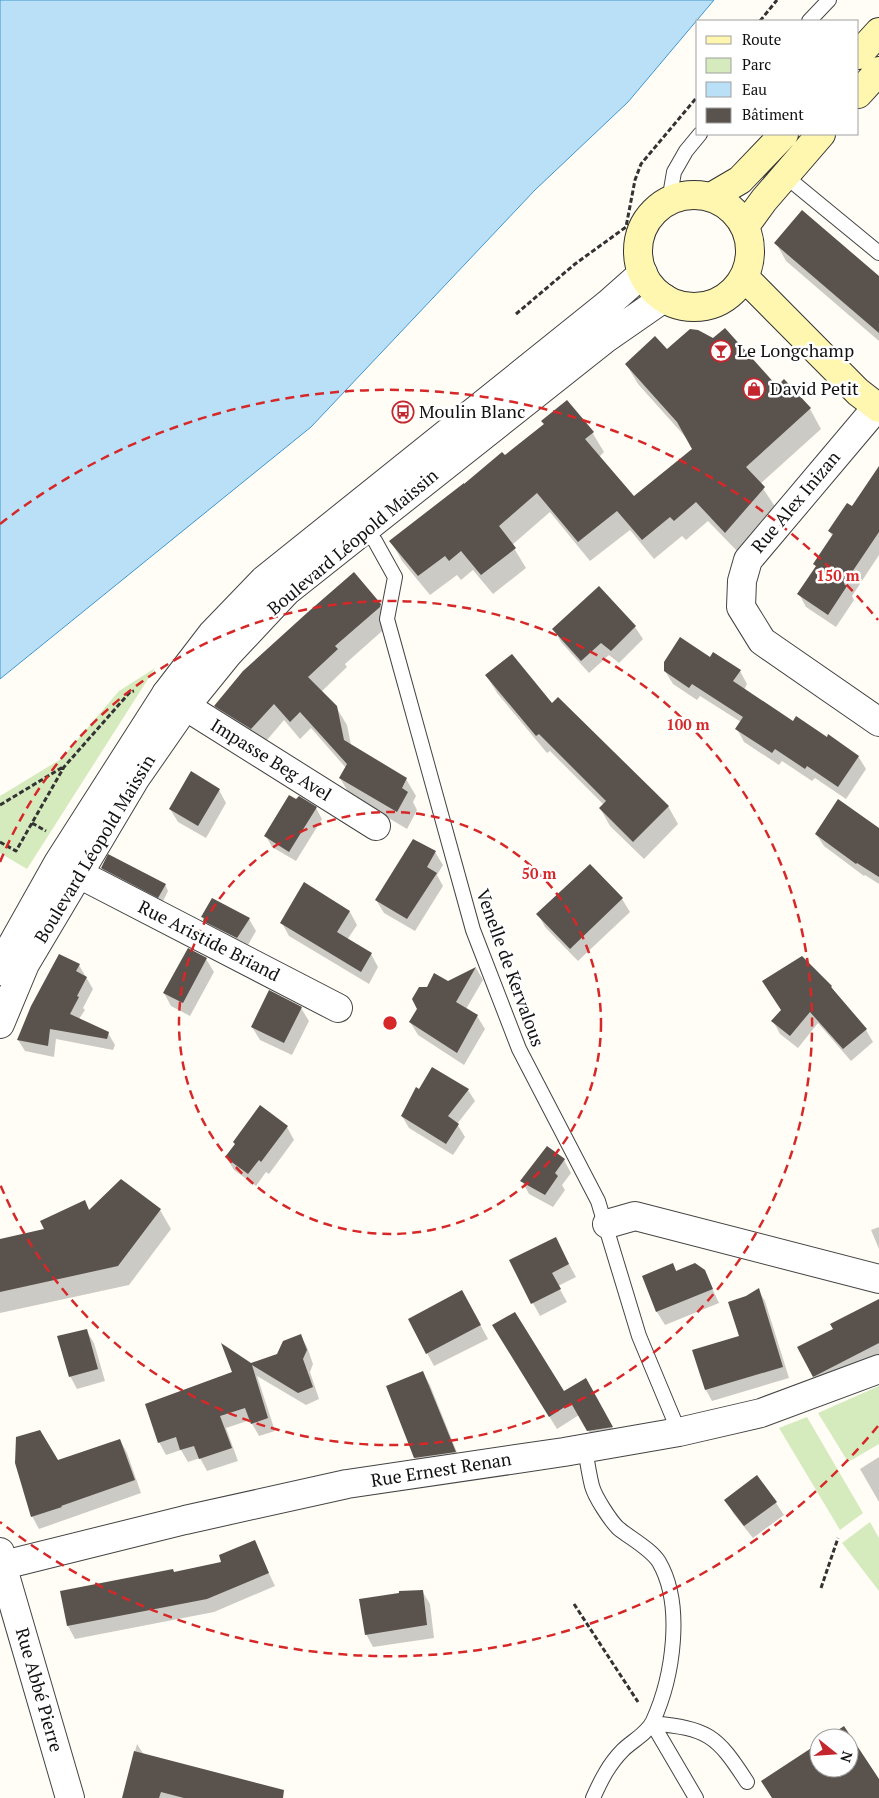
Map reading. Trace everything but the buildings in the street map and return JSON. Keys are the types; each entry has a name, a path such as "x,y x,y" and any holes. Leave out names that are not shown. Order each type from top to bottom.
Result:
{"main road":[{"path":"859,54 879,32"},
{"path":"859,93 879,71"},
{"path":"711,197 740,180 783,135"},
{"path":"745,226 784,175 820,135"},
{"path":"690,195 711,197 731,208 745,226 751,252 749,265 744,277 735,290 723,300 709,306 693,307 678,305 664,298 651,288 643,274 638,246 641,232 657,209 668,201 690,195"},
{"path":"744,277 858,392 878,407"}],"street":[{"name":"Boulevard Léopold Maissin","path":"0,970 58,863 175,700 228,654 357,520 643,274"},
{"name":"Boulevard Léopold Maissin","path":"357,520 664,298"},
{"name":"Rue Alex Inizan","path":"878,407 748,560 742,581 741,607 762,641 879,722"},
{"name":"Boulevard Léopold Maissin","path":"0,1024 25,964 135,779 175,700"},
{"name":"Impasse Beg Avel","path":"175,700 376,826"},
{"name":"Rue Aristide Briand","path":"79,874 338,1008"},
{"path":"607,1224 635,1216 879,1280"},
{"name":"Rue Ernest Renan","path":"1,1561 347,1484 679,1432 760,1413 879,1369"},
{"name":"Rue Abbé Pierre","path":"1,1561 70,1798"}],"lane":[{"path":"811,20 829,0"},
{"path":"668,201 674,172 686,151 699,135"},
{"path":"784,175 879,253"},
{"name":"Venelle de Kervalous","path":"357,520 375,541 395,577 387,619 473,930 519,1049 598,1201 607,1224 639,1336 679,1432"},
{"path":"585,1448 592,1488 617,1527 658,1560 669,1586 672,1620 671,1664 652,1723 623,1750 605,1771 592,1798"},
{"path":"652,1723 681,1726 701,1732 717,1741 731,1756 747,1782"},
{"path":"652,1723 696,1798"}],"path":[{"path":"761,20 777,0"},
{"path":"516,314 575,264 626,227 635,180 641,164 696,98"},
{"path":"0,842 16,851 64,767 130,692 137,689"},
{"path":"0,805 64,767"},
{"path":"821,1588 838,1538"},
{"path":"574,1604 652,1723"}],"green space":[{"path":"155,668 27,869 0,853 0,796 61,759 119,691"},
{"path":"879,1386 879,1444 848,1462 818,1413"},
{"path":"807,1417 863,1513 840,1530 779,1428"},
{"path":"870,1522 879,1538 879,1591 842,1543"}],"water":[{"path":"0,0 714,0 628,102 535,190 311,427 0,679"}],"place":[{"name":"Le Longchamp","path":"721,351"},
{"name":"David Petit","path":"754,389"},
{"name":"Moulin Blanc","path":"403,412"}]}
